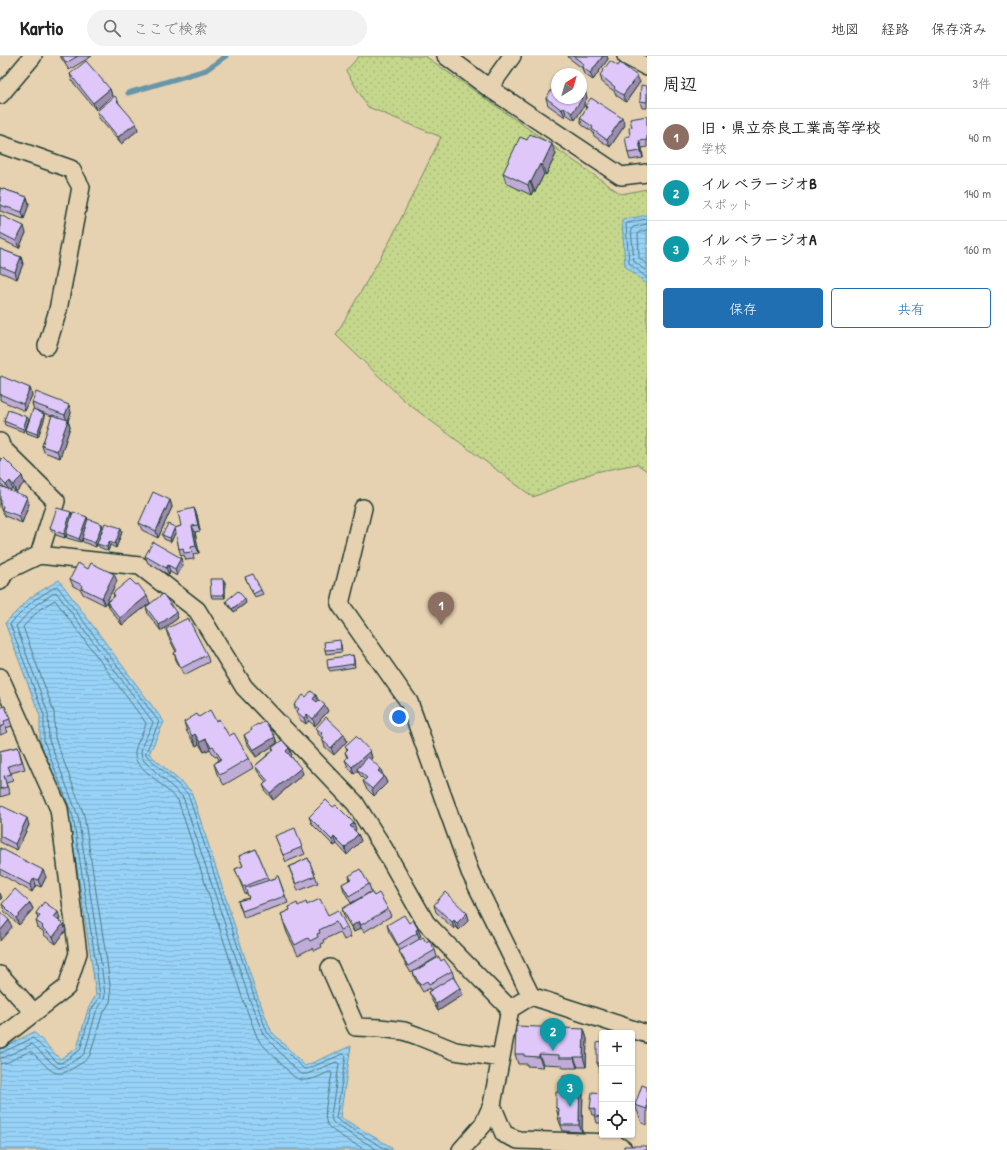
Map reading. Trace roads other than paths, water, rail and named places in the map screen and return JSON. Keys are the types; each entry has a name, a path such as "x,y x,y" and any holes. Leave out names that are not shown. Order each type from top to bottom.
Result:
{"street":[{"path":"0,95 33,56"},
{"path":"446,56 489,88 621,176 647,173"},
{"path":"489,88 512,56"},
{"path":"626,56 647,67"},
{"path":"0,144 71,169 81,186 58,310 47,346"},
{"path":"0,442 1,447 56,501 39,555"},
{"path":"363,508 340,604 408,702 470,872 531,996 647,1034"},
{"path":"2,573 39,555 140,566 197,610 244,687 355,803 383,847 426,923 510,1009"},
{"path":"0,677 59,809 78,953 67,987 0,1039"},
{"path":"330,968 356,1027 404,1031 455,1052 500,1058"},
{"path":"0,975 34,1013"},
{"path":"460,1150 483,1125 492,1105 510,1009 531,996"},
{"path":"492,1105 504,1134 518,1140 614,1143 623,1150"}],"water":[{"path":"647,215 647,284 625,266 622,220"},
{"path":"59,580 164,722 149,754 191,791 257,995 271,1031 305,1066 351,1046 340,1117 391,1147 392,1150 0,1150 0,1049 34,1032 60,1059 77,1048 88,1009 96,995 69,817 40,741 40,716 5,623 31,597"}],"waterway":[{"path":"128,93 206,70 226,56"}],"place":[{"name":"旧・県立奈良工業高等学校","path":"441,625"},
{"name":"イル ベラージオB","path":"553,1051"},
{"name":"イル ベラージオA","path":"570,1107"}]}
